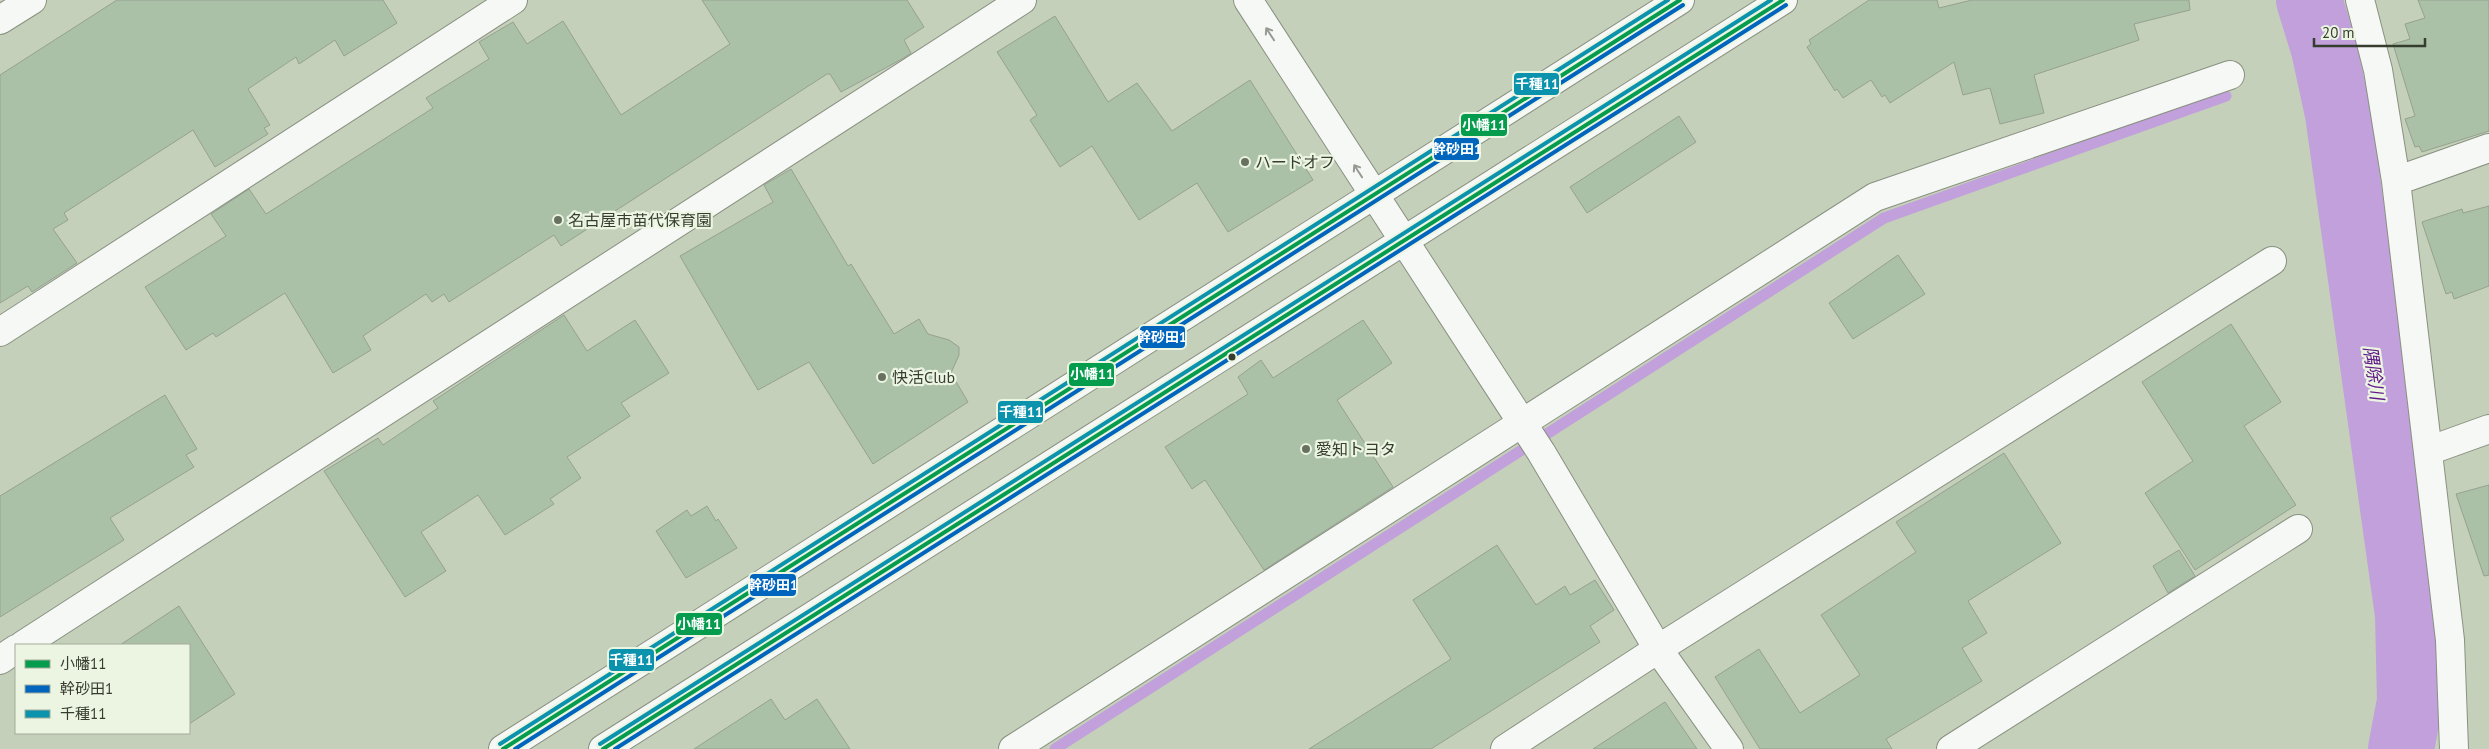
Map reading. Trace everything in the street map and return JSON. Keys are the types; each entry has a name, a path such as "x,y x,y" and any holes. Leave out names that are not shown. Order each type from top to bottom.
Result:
{"street":[{"path":"0,20 32,0"},
{"path":"0,332 513,0"},
{"path":"25,644 1022,0"},
{"path":"1248,0 1528,433 1658,649 1729,749"},
{"path":"503,749 1680,0"},
{"path":"603,749 1783,0"},
{"path":"2360,0 2378,70 2396,181 2450,640 2454,749"},
{"path":"1013,749 1528,433 1875,197 2230,75"},
{"path":"2396,181 2489,148"},
{"path":"1505,749 1658,649 2272,261"},
{"path":"2428,451 2489,429"},
{"path":"1951,749 2298,529"},
{"path":"0,660 15,650"}],"building":[{"path":"117,0 383,0 397,23 344,56 335,40 299,64 296,57 248,89 270,125 264,128 268,134 215,167 193,130 64,213 68,220 53,229 77,263 32,292 28,286 0,303 0,75"},
{"path":"702,0 907,0 924,27 904,40 911,53 902,59 841,92 830,74 827,74 561,246 554,235 449,302 444,294 432,302 426,294 363,336 371,350 333,373 285,293 216,337 213,333 186,350 145,287 226,236 211,214 249,189 266,214 433,108 426,98 489,59 479,42 513,22 527,44 563,21 621,115 730,44"},
{"path":"1869,0 1937,0 1939,8 1972,0 2189,0 2190,10 2134,24 2139,40 2034,75 2044,113 2000,124 1990,88 1963,95 1954,62 1890,103 1885,95 1882,97 1871,80 1843,98 1837,89 1835,91 1807,47 1811,44 1809,40"},
{"path":"2418,0 2489,0 2489,131 2422,152 2419,146 2415,147 2405,119 2415,116 2393,44 2410,39 2405,24 2425,18"},
{"path":"1055,16 1108,102 1137,83 1172,131 1250,80 1313,180 1228,232 1197,183 1139,220 1092,146 1060,167 1030,120 1037,115 997,52"},
{"path":"1679,116 1696,142 1587,213 1570,187"},
{"path":"791,169 848,266 851,264 894,334 919,319 928,334 949,340 959,347 959,355 951,373 968,402 873,464 809,362 758,390 680,256 773,202 764,185"},
{"path":"2489,206 2489,286 2454,299 2452,292 2446,294 2422,222 2462,209 2463,213"},
{"path":"1898,255 1925,294 1853,339 1829,303"},
{"path":"564,315 587,351 635,320 669,373 621,403 630,416 567,457 581,478 550,499 554,504 505,535 478,495 421,532 446,571 405,597 324,471 378,438 383,445 438,408 433,401"},
{"path":"1363,320 1392,363 1337,400 1393,487 1264,570 1205,480 1192,489 1165,447 1248,394 1238,377 1261,360 1273,378"},
{"path":"2231,324 2281,402 2244,426 2296,505 2195,570 2145,493 2193,461 2142,382"},
{"path":"165,395 197,449 186,455 194,467 110,518 124,540 0,617 0,496"},
{"path":"2004,453 2061,543 1968,601 1987,633 1962,648 1982,681 1886,739 1892,749 1760,749 1715,677 1759,649 1800,713 1860,675 1821,615 1916,552 1896,522"},
{"path":"2489,485 2489,575 2484,576 2456,494"},
{"path":"707,506 737,548 686,578 656,531 687,510 691,516"},
{"path":"1497,545 1536,605 1565,586 1570,595 1595,580 1614,610 1590,626 1600,642 1431,749 1309,749 1451,659 1413,600"},
{"path":"2179,550 2195,576 2168,593 2153,566"},
{"path":"179,606 235,694 190,723 190,644 122,644"},
{"path":"771,699 785,720 817,699 850,749 694,749"},
{"path":"1665,702 1697,749 1593,749"}],"waterway":[{"name":"隅除川","path":"2309,0 2324,49 2338,114 2408,615 2410,701 2401,749"},
{"path":"1055,749 1884,218 2226,96"}],"transit line":[{"name":"千種11","path":"500,744 1668,0"},
{"name":"小幡11","path":"503,749 1680,0"},
{"name":"千種11","path":"600,744 1771,0"},
{"name":"小幡11","path":"603,749 1783,0"},
{"name":"幹砂田1","path":"515,749 1683,5"},
{"name":"幹砂田1","path":"615,749 1786,5"}],"place":[{"name":"ハードオフ","path":"1245,162"},
{"name":"名古屋市苗代保育園","path":"558,220"},
{"name":"快活Club","path":"882,377"},
{"name":"愛知トヨタ","path":"1306,449"}]}
